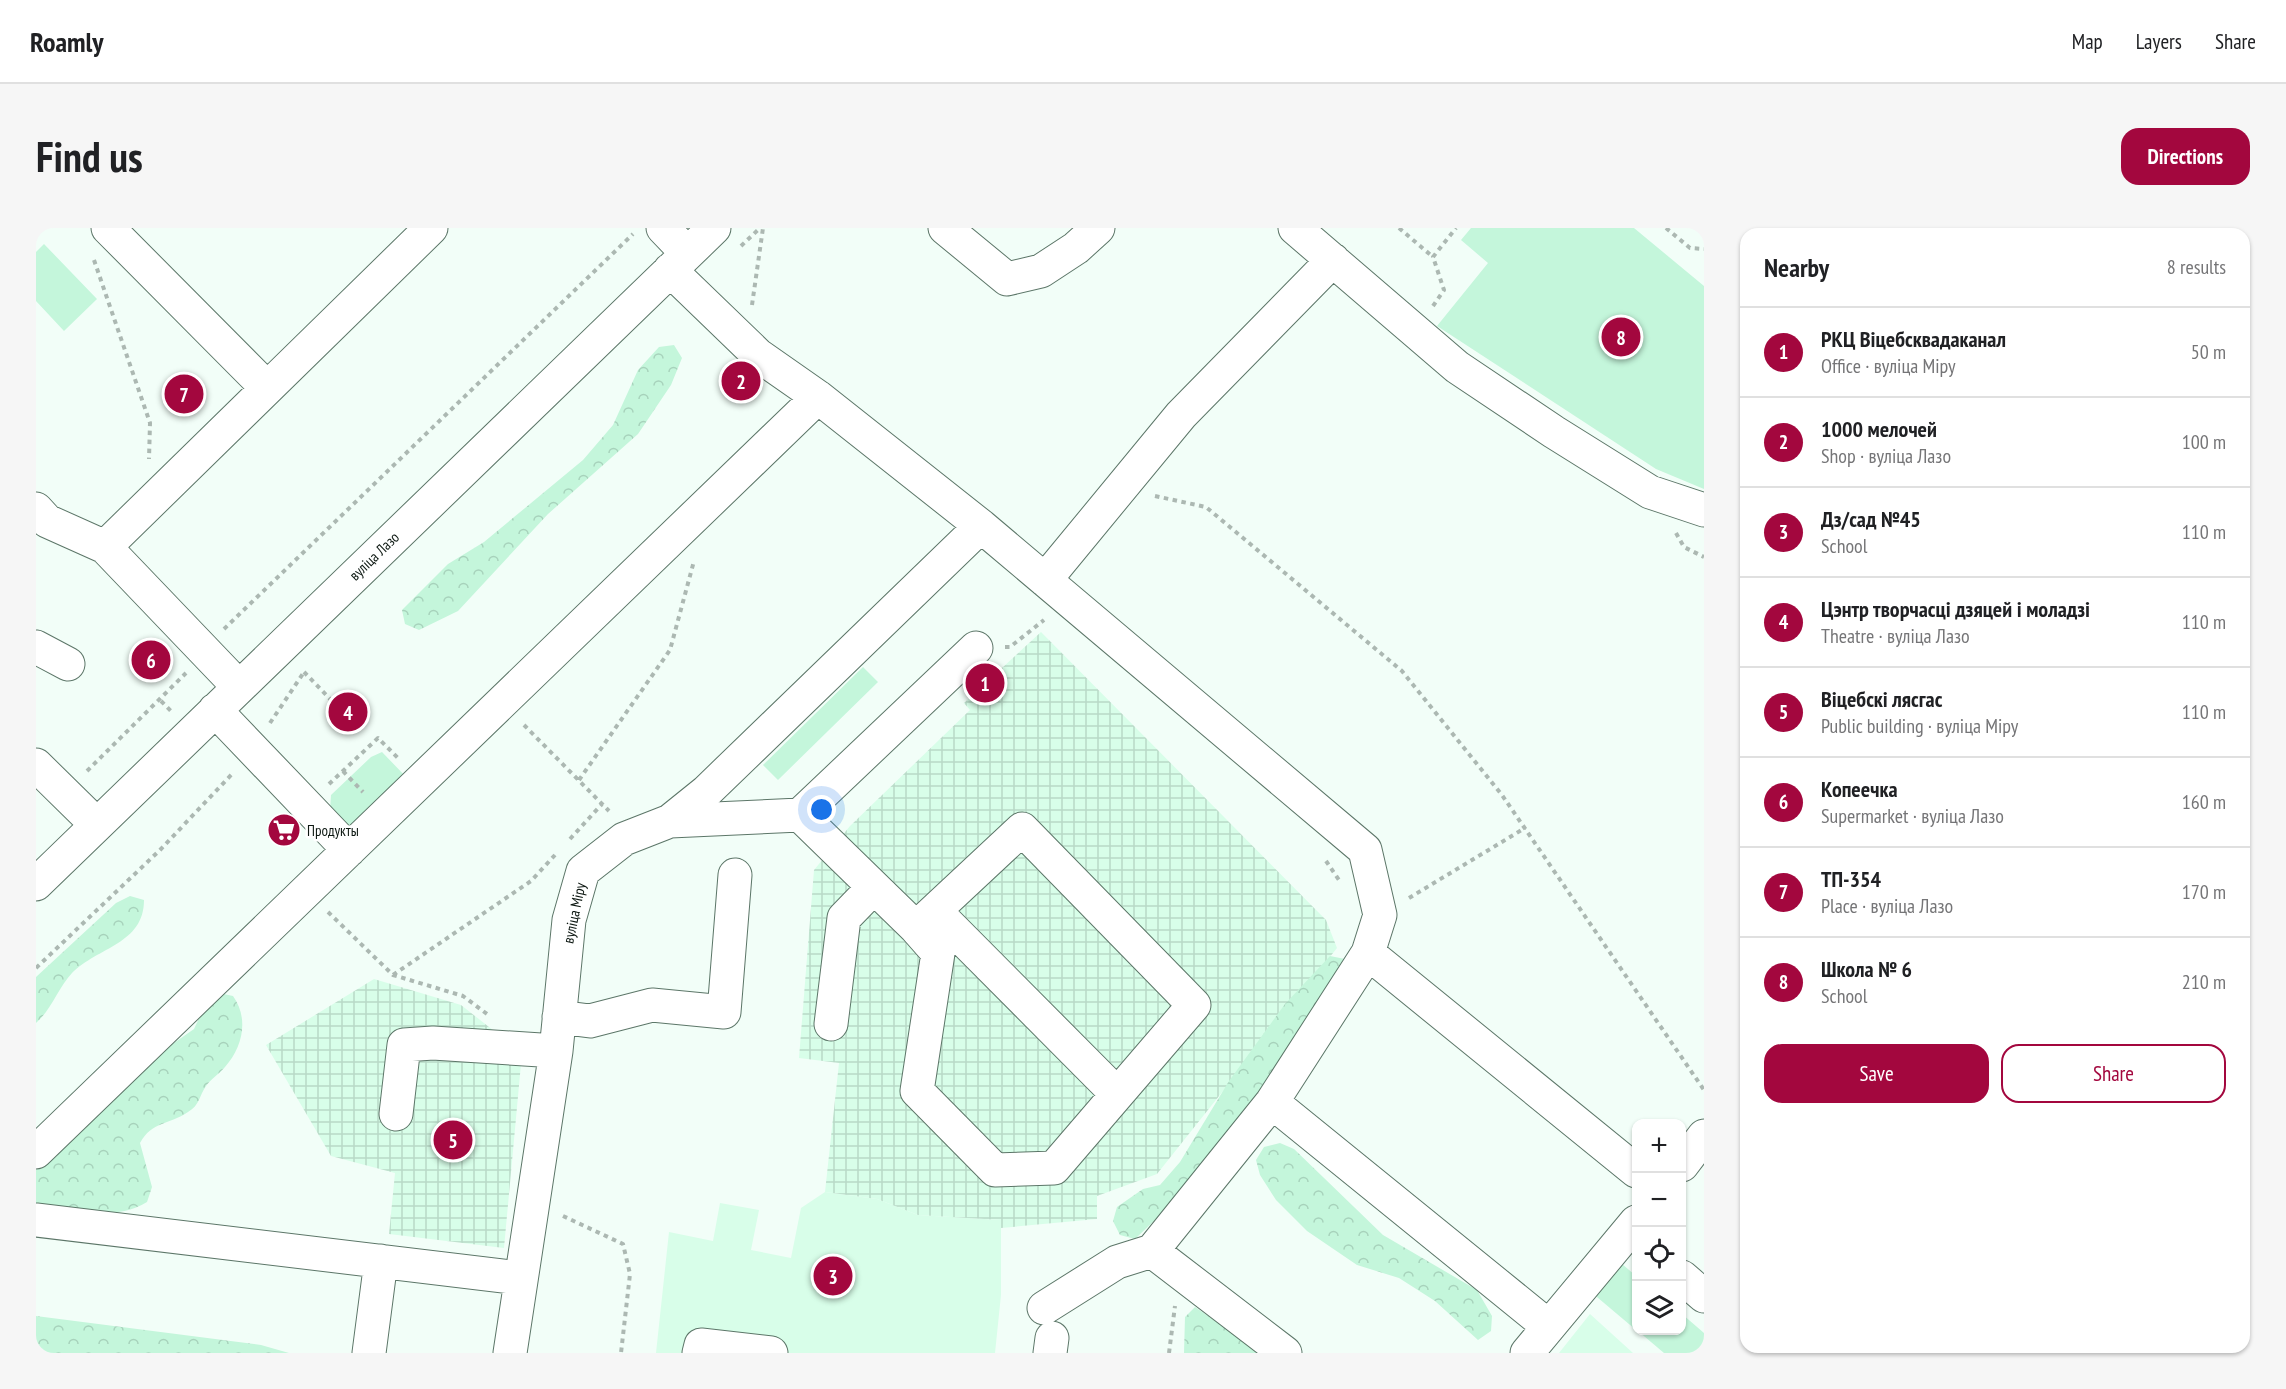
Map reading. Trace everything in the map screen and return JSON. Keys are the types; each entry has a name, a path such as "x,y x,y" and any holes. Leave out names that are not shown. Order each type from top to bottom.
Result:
{"street":[{"path":"663,228 679,262 758,355 818,397 981,526 1365,850 1380,915 1368,953 1272,1102 1152,1251 1117,1262 1049,1333"},
{"name":"вуліца Лазо","path":"36,884 714,228"},
{"path":"945,228 1007,279 1041,271 1076,248 1098,228"},
{"path":"1294,228 1457,367 1554,432 1650,492 1704,510"},
{"path":"105,547 424,230"},
{"path":"99,239 267,388"},
{"path":"1045,580 1181,415 1333,260"},
{"path":"36,1152 818,397"},
{"path":"40,520 105,547 239,687"},
{"path":"670,821 706,792 981,526"},
{"path":"36,647 68,664"},
{"path":"976,648 800,815 874,887 925,920 1117,1094"},
{"path":"215,710 349,850"},
{"path":"36,765 97,825"},
{"name":"вуліца Міру","path":"510,1353 520,1278 535,1203 556,1051 569,920 583,871 624,840 670,821 800,815"},
{"path":"1022,828 1194,1005 1054,1168 995,1170 917,1091 938,953 925,920 1022,828"},
{"path":"559,1017 590,1021 651,1005 724,1012 735,875"},
{"path":"831,1024 844,918 874,887"},
{"path":"1368,953 1632,1168"},
{"path":"396,1114 404,1045 433,1042 556,1051"},
{"path":"1272,1102 1548,1326"},
{"path":"1686,1160 1704,1136"},
{"path":"36,1220 520,1278"},
{"path":"1527,1353 1548,1326 1632,1234"},
{"path":"1152,1251 1285,1353"},
{"path":"369,1353 381,1261"},
{"path":"1686,1280 1704,1296"},
{"path":"699,1353 700,1346 771,1353"}],"path":[{"path":"64,793 161,701 231,621 639,228"},
{"path":"735,252 762,228"},
{"path":"752,306 762,228"},
{"path":"1399,228 1433,257 1444,290 1416,331"},
{"path":"1433,257 1456,228"},
{"path":"1666,228 1690,248 1704,249"},
{"path":"99,239 150,423 149,504"},
{"path":"1119,489 1206,507 1402,671 1444,720 1525,828 1704,1090"},
{"path":"579,780 670,650 694,560"},
{"path":"976,648 1010,647 1040,621 1050,619"},
{"path":"36,968 160,850 254,750 312,663"},
{"path":"304,672 331,700"},
{"path":"161,701 174,715"},
{"path":"502,703 633,836"},
{"path":"306,805 378,738 420,781"},
{"path":"225,767 232,774"},
{"path":"393,975 531,881 602,804"},
{"path":"1380,915 1525,828"},
{"path":"306,891 393,975 463,996 488,1015"},
{"path":"535,1203 623,1244 630,1274 621,1353"},
{"path":"1169,1353 1180,1272"}],"shaded area":[{"path":"1041,632 1326,920 1337,948 1157,1174 1097,1196 1097,1219 1001,1228 1001,1220 918,1215 877,1199 825,1192 839,1063 799,1058 814,870 850,826 970,710 964,703"},
{"path":"374,979 461,1005 522,1053 504,1248 389,1234 395,1173 331,1156 266,1045"},
{"path":"825,1192 877,1199 918,1215 1001,1220 1001,1295 995,1353 656,1353 669,1232 713,1241 720,1203 759,1210 751,1250 791,1258 801,1208"},
{"path":"1590,1314 1633,1353 1559,1353"}],"green space":[{"path":"1471,228 1634,228 1704,286 1704,489 1656,469 1437,326 1488,263 1461,240"},
{"path":"44,244 97,299 64,331 36,301 36,252"},
{"path":"674,345 682,358 671,385 638,434 548,514 458,611 419,630 405,624 402,610 448,564 484,542 583,460 613,425 638,370 659,347"},
{"path":"863,667 878,682 778,780 763,765"},
{"path":"382,752 409,780 348,829 330,811 331,795 371,757"},
{"path":"130,896 144,900 142,915 136,926 128,936 72,973 36,1023 36,977 116,903"},
{"path":"1330,956 1345,959 1348,973 1340,985 1178,1198 1135,1239 1120,1235 1113,1221 1117,1207 1143,1189 1160,1185 1180,1162 1229,1081 1285,1004"},
{"path":"219,993 233,996 238,1005 242,1023 240,1042 223,1070 206,1086 195,1106 181,1116 155,1127 140,1143 152,1187 147,1202 135,1208 108,1213 81,1212 36,1204 36,1170 53,1144 131,1073 194,1029 207,1001"},
{"path":"1280,1143 1294,1149 1383,1235 1477,1290 1492,1316 1491,1331 1478,1340 1435,1301 1399,1278 1357,1265 1307,1231 1276,1200 1260,1175 1256,1160 1264,1147"},
{"path":"1621,1263 1632,1273 1632,1327 1591,1292"},
{"path":"1195,1307 1256,1349 1258,1353 1184,1353 1185,1317"},
{"path":"36,1316 261,1345 289,1353 36,1353"},
{"path":"1686,1317 1704,1333 1704,1353 1664,1353 1643,1335 1686,1335"}],"place":[{"name":"Школа № 6","path":"1621,337"},
{"name":"1000 мелочей","path":"741,381"},
{"name":"ТП-354","path":"184,394"},
{"name":"Копеечка","path":"151,660"},
{"name":"РКЦ Віцебсквадаканал","path":"985,683"},
{"name":"Цэнтр творчасці дзяцей і моладзі","path":"348,712"},
{"name":"Продукты","path":"284,830"},
{"name":"Віцебскі лясгас","path":"453,1140"},
{"name":"Дз/сад №45","path":"833,1276"}]}
